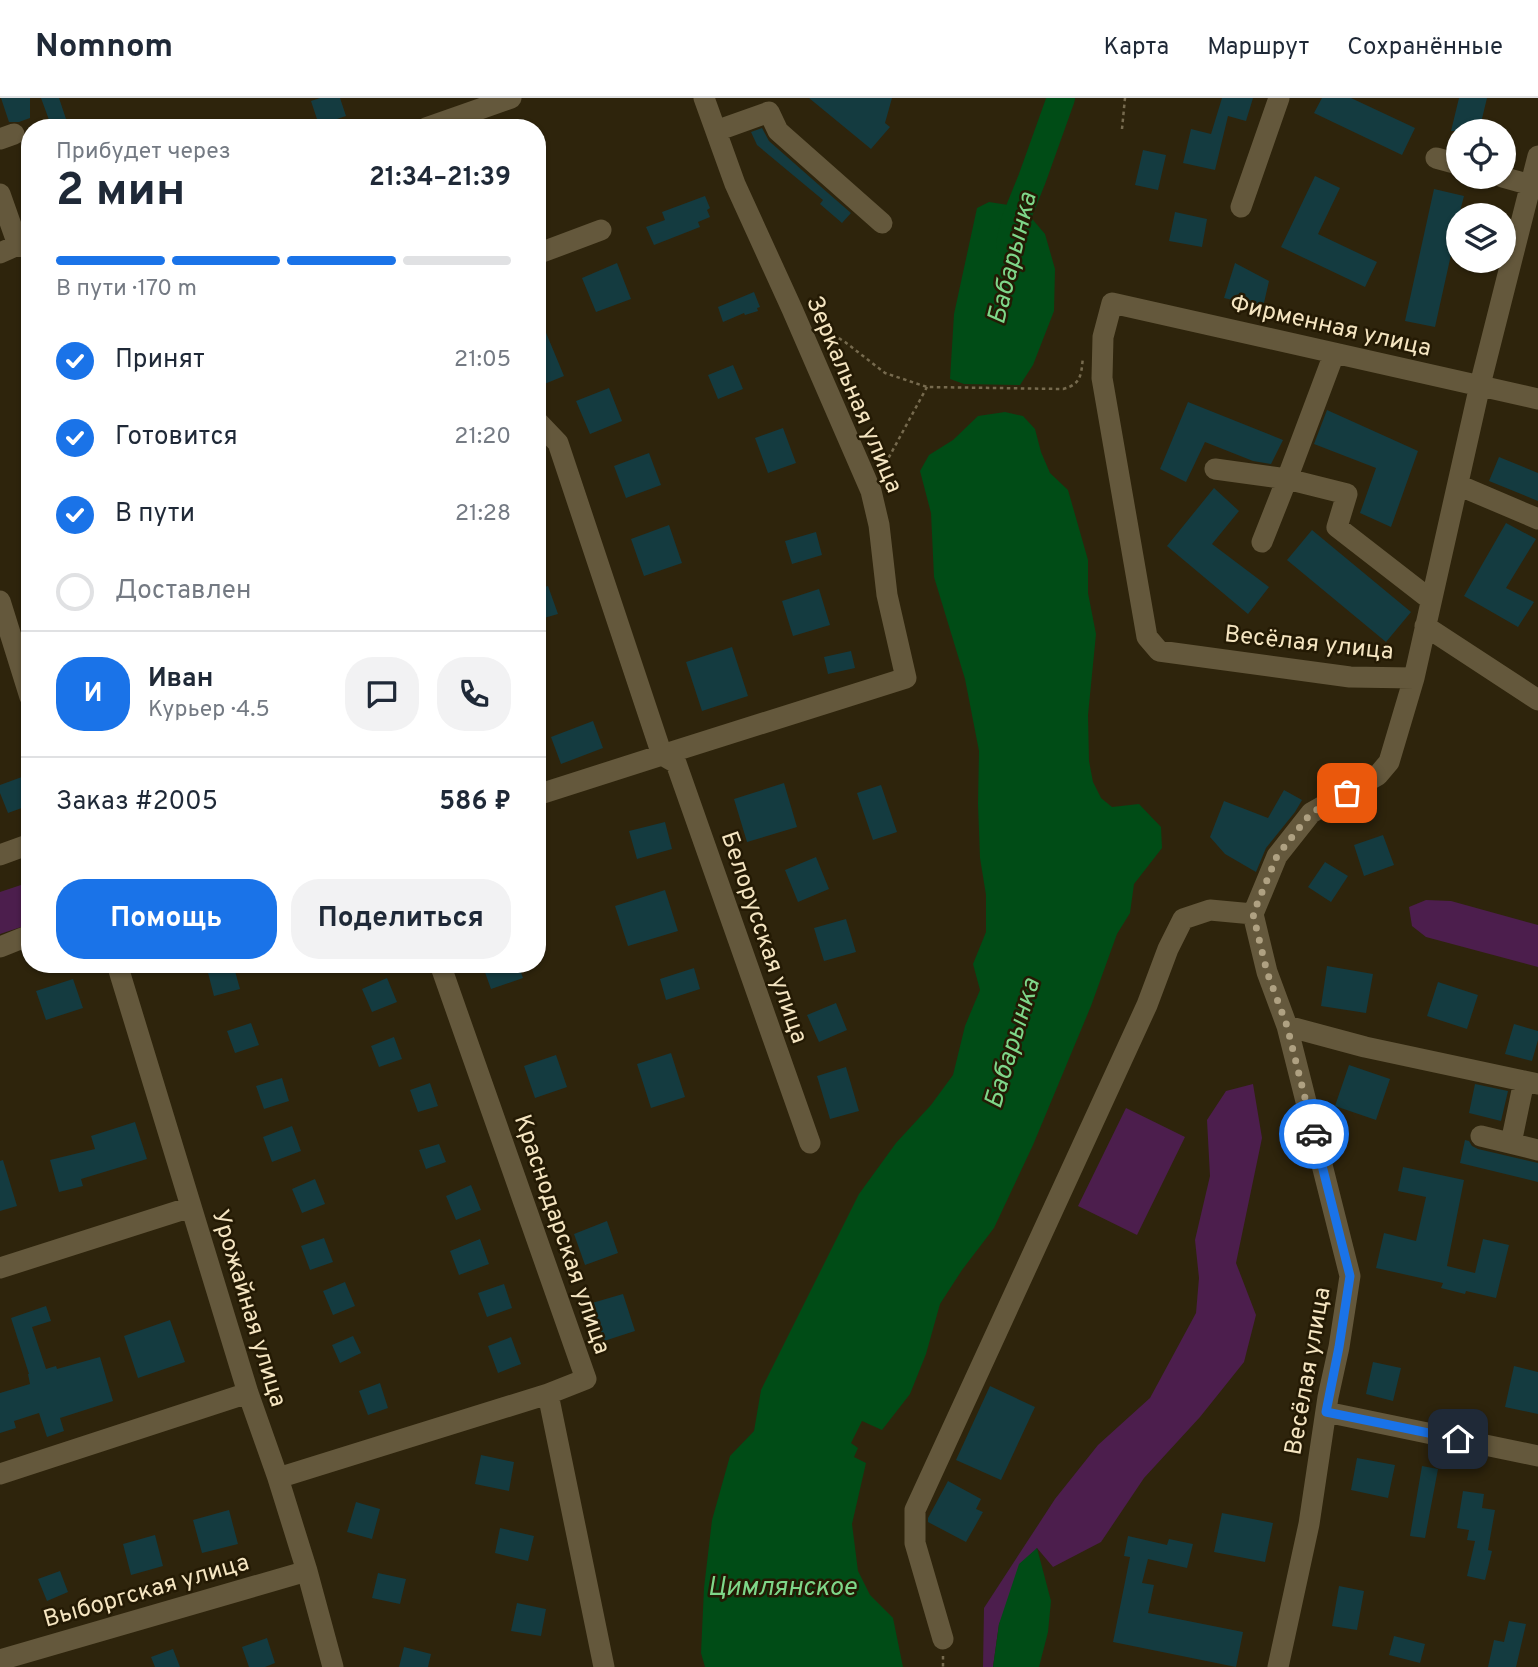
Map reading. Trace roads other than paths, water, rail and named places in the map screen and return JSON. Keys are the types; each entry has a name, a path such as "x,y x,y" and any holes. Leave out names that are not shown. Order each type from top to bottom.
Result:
{"street":[{"path":"452,119 511,98"},
{"name":"Зеркальная улица","path":"662,755 906,678 887,596 879,525 871,491 735,184 704,98"},
{"path":"1241,207 1279,98"},
{"path":"716,131 769,112 778,131 882,223"},
{"path":"1414,678 1480,386 1535,187 1538,156"},
{"path":"1436,158 1446,161"},
{"path":"1516,181 1535,187"},
{"path":"0,194 16,249"},
{"path":"546,251 601,230"},
{"name":"Фирменная улица","path":"1112,303 1538,399"},
{"name":"Весёлая улица","path":"1112,303 1102,337 1102,378 1147,637 1159,651 1178,654 1350,677 1414,678 1389,762 1378,775 1311,813 1277,856 1253,914 1267,972 1287,1026 1350,1276 1309,1524 1279,1667"},
{"path":"1262,542 1334,354"},
{"name":"Белорусская улица","path":"546,430 558,443 662,755 676,763 810,1143"},
{"path":"1215,469 1287,479 1348,494 1337,527 1432,600"},
{"path":"1458,485 1538,519"},
{"path":"0,601 21,655"},
{"path":"1426,626 1538,700"},
{"path":"546,793 662,755"},
{"path":"0,855 21,847"},
{"path":"943,1639 915,1543 915,1510 1147,1005 1168,949 1183,919 1210,909 1253,914"},
{"path":"0,947 21,939"},
{"name":"Урожайная улица","path":"120,973 248,1393 307,1571 333,1667"},
{"name":"Краснодарская улица","path":"443,973 586,1379 548,1394"},
{"path":"1287,1026 1364,1047 1531,1082 1511,1143"},
{"path":"1481,1136 1538,1150"},
{"path":"0,1268 191,1207"},
{"path":"0,1474 248,1393"},
{"path":"278,1478 548,1394 604,1667"},
{"path":"1326,1412 1538,1456"},
{"name":"Выборгская улица","path":"0,1660 307,1571"}],"water":[{"path":"989,202 1022,207 1045,234 1055,269 1054,311 1033,365 1020,385 964,384 950,379 954,314 977,208"},
{"name":"Цимлянское","path":"1005,412 1023,416 1035,429 1050,473 1068,490 1088,560 1088,593 1096,634 1088,715 1089,761 1093,782 1101,798 1112,807 1139,804 1161,827 1162,848 1134,884 1130,913 1117,934 1091,1006 1033,1145 994,1228 940,1304 926,1354 910,1394 882,1430 862,1421 851,1443 858,1448 854,1457 866,1463 852,1524 858,1571 870,1595 893,1618 903,1667 705,1667 701,1653 704,1588 712,1520 730,1456 754,1431 761,1390 859,1194 896,1143 931,1105 953,1075 965,1026 980,990 973,964 986,932 986,895 980,858 979,751 965,679 934,577 931,513 920,471 929,455 953,440 978,416"},
{"path":"1037,1548 1051,1601 1048,1632 1039,1667 993,1667 999,1624 1019,1564"}],"waterway":[{"name":"Бабарынка","path":"1010,244 1015,221 1061,98"}]}
